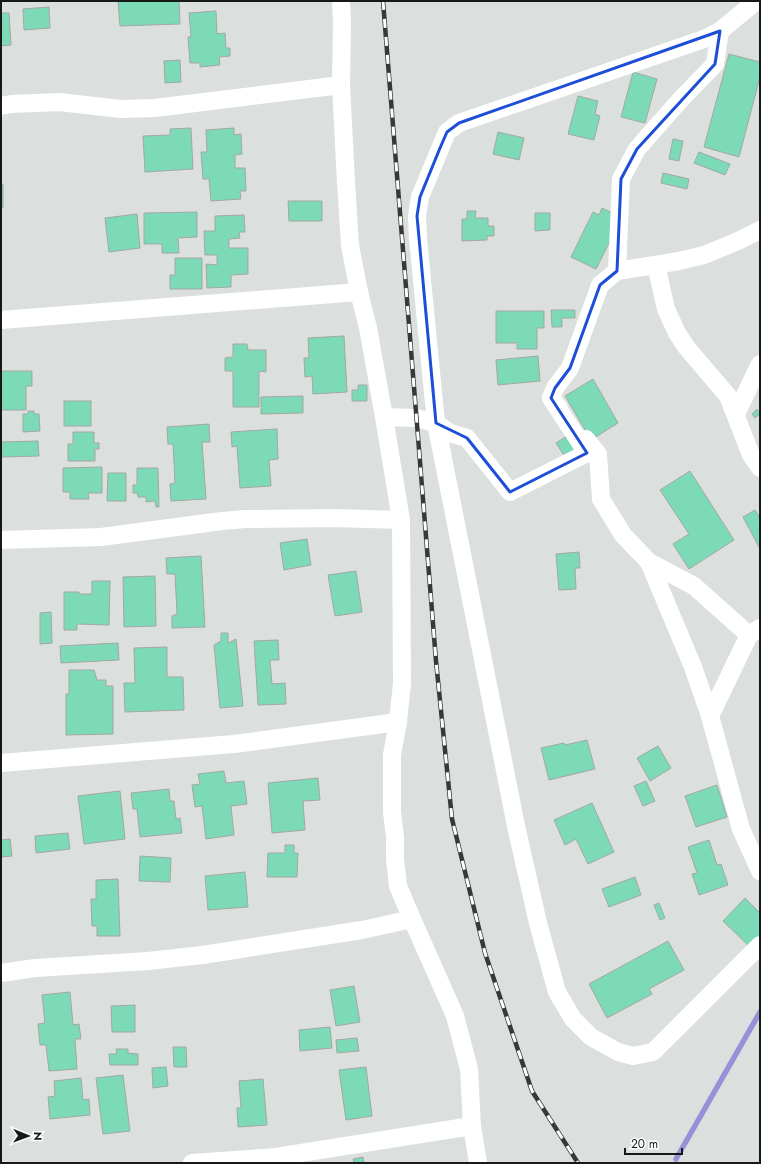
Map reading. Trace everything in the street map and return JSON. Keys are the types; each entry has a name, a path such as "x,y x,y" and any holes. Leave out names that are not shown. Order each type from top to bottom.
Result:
{"street":[{"path":"341,1 341,85 350,245 368,328 401,520 402,683 398,722 392,755 392,812 395,837 394,859 398,886 455,1016 469,1069 472,1126 478,1163"},
{"path":"756,3 720,31 686,46 459,123 447,132 420,197 417,216 418,247 436,423 519,841 538,923 557,992 573,1019 591,1037 618,1052 633,1056 653,1052 760,945"},
{"path":"617,271 621,178 637,149 714,64 720,31"},
{"path":"1,106 11,104 59,102 121,109 154,108 341,85"},
{"path":"551,398 555,388 570,368 600,285 617,271 679,261 704,255 760,230"},
{"path":"656,265 666,309 677,333 687,348 728,396 751,455 760,468"},
{"path":"1,320 359,292"},
{"path":"736,414 760,364"},
{"path":"384,417 416,418 436,423 450,433 466,438 510,492 588,453 551,398"},
{"path":"551,398 598,454 601,499 623,535 649,562 694,586 755,631 710,716"},
{"path":"1,540 101,538 245,519 334,518 401,520"},
{"path":"649,562 693,667 710,716 741,829 760,871"},
{"path":"1,764 234,744 398,722"},
{"path":"1,973 35,968 148,961 203,955 362,930 412,919"},
{"path":"192,1163 276,1157 472,1126"}],"highlighted area":[{"path":"720,31 715,64 637,149 621,179 617,271 600,285 570,368 555,388 551,398 587,453 510,492 467,438 436,423 417,216 420,197 447,132 459,123"}],"building":[{"path":"118,1 179,1 180,24 120,26"},
{"path":"49,7 50,28 24,30 23,9"},
{"path":"216,11 217,34 225,33 226,48 230,48 230,56 219,57 220,65 200,67 200,63 190,63 188,37 191,37 189,13"},
{"path":"1,13 9,13 11,45 1,46"},
{"path":"729,54 760,62 760,77 739,157 704,147"},
{"path":"180,60 181,82 165,83 164,61"},
{"path":"633,72 657,79 645,123 621,117"},
{"path":"578,96 598,101 595,114 600,116 594,140 568,134"},
{"path":"191,128 193,169 145,172 143,136 170,135 170,129"},
{"path":"234,128 234,135 241,134 242,154 235,155 235,168 245,168 246,191 240,191 241,199 211,201 209,179 203,179 201,152 207,152 206,130"},
{"path":"498,132 524,138 519,160 493,154"},
{"path":"673,139 683,141 679,161 669,159"},
{"path":"699,152 730,164 725,175 694,163"},
{"path":"663,173 689,179 687,189 661,183"},
{"path":"1,185 3,185 3,207 1,207"},
{"path":"288,201 322,201 322,221 289,221"},
{"path":"602,208 615,214 610,223 617,227 596,269 571,257 593,212 599,215"},
{"path":"467,211 476,211 475,218 488,218 488,226 494,226 494,236 487,236 487,240 462,241 462,219 467,219"},
{"path":"197,212 197,237 178,238 179,253 162,253 162,244 144,244 144,213"},
{"path":"535,213 550,213 550,230 535,231"},
{"path":"137,214 140,248 109,252 105,218"},
{"path":"244,215 245,232 239,232 240,238 229,239 229,248 248,248 248,274 231,275 231,287 207,288 206,264 217,265 217,255 205,255 204,231 215,231 215,216"},
{"path":"175,258 202,258 202,289 170,289 170,275 175,275"},
{"path":"551,310 575,310 575,318 562,318 562,327 552,327"},
{"path":"496,311 544,311 544,328 537,328 537,349 517,349 517,343 496,343"},
{"path":"344,336 347,392 313,394 312,376 305,377 304,358 309,358 308,338"},
{"path":"233,344 247,344 248,350 266,350 266,372 259,371 259,407 233,407 233,371 225,371 225,358 233,357"},
{"path":"538,356 540,381 498,385 496,360"},
{"path":"1,371 32,371 32,386 26,386 26,410 1,410"},
{"path":"593,379 618,423 591,440 565,396"},
{"path":"358,385 367,385 367,401 352,401 352,390 358,390"},
{"path":"303,396 303,413 261,414 261,397"},
{"path":"64,401 91,401 91,426 64,426"},
{"path":"757,409 760,414 755,418 752,414"},
{"path":"28,411 34,411 34,414 39,414 40,431 23,432 23,414 28,414"},
{"path":"209,424 210,442 202,442 206,499 171,501 170,484 175,483 173,444 168,444 167,427"},
{"path":"277,429 278,459 269,460 271,486 240,488 237,446 232,447 231,432"},
{"path":"73,432 94,432 94,443 99,443 99,449 95,449 95,461 68,461 68,444 73,444"},
{"path":"567,436 575,450 565,457 556,443"},
{"path":"38,441 39,456 1,457 1,442"},
{"path":"102,467 102,493 88,493 89,499 70,499 70,492 63,492 63,468"},
{"path":"137,468 158,468 159,507 156,507 155,501 146,502 146,497 138,497 137,493 133,493 133,485 137,485"},
{"path":"690,471 734,540 689,569 673,544 689,534 660,490"},
{"path":"108,473 126,473 126,501 107,501"},
{"path":"755,510 760,518 760,549 743,517"},
{"path":"307,539 311,565 284,570 280,543"},
{"path":"579,552 580,568 575,568 576,589 559,590 556,554"},
{"path":"201,556 205,627 172,628 172,616 177,614 175,574 167,574 166,558"},
{"path":"356,571 362,612 335,616 328,575"},
{"path":"155,576 156,626 124,627 123,577"},
{"path":"92,581 110,581 109,625 77,624 77,630 64,630 64,592 92,594"},
{"path":"51,612 52,643 40,644 40,613"},
{"path":"221,633 228,633 228,643 236,639 243,706 220,708 214,645 221,641"},
{"path":"278,640 279,660 270,660 272,684 285,683 286,704 258,705 254,641"},
{"path":"118,643 119,660 61,663 60,646"},
{"path":"167,647 167,677 183,677 184,710 125,712 124,683 135,683 134,648"},
{"path":"69,670 94,670 97,680 106,680 106,686 113,686 113,734 66,735 66,694 69,694"},
{"path":"587,740 595,769 549,780 541,748"},
{"path":"658,746 671,768 650,781 637,758"},
{"path":"224,771 226,783 244,781 247,804 231,806 234,835 206,839 202,806 195,807 192,785 200,784 198,774"},
{"path":"318,778 320,800 303,801 305,830 272,833 268,783"},
{"path":"646,781 655,801 643,806 634,786"},
{"path":"717,785 727,817 696,827 685,796"},
{"path":"169,789 170,801 174,801 176,819 180,818 182,833 140,837 137,809 133,809 131,793"},
{"path":"120,791 125,839 84,844 78,796"},
{"path":"592,803 614,852 588,864 576,839 565,845 554,820"},
{"path":"68,833 70,849 36,853 35,836"},
{"path":"10,839 12,856 1,857 1,840"},
{"path":"709,840 717,865 721,864 728,885 699,895 692,874 697,873 688,847"},
{"path":"285,845 294,845 294,853 298,853 297,877 267,877 268,853 285,853"},
{"path":"140,856 171,858 170,882 139,881"},
{"path":"245,872 248,907 208,910 205,876"},
{"path":"635,877 641,895 609,907 602,889"},
{"path":"118,879 120,936 97,936 97,926 92,926 91,899 96,899 96,880"},
{"path":"745,898 760,913 760,937 750,947 723,921"},
{"path":"659,903 665,918 660,920 654,905"},
{"path":"668,941 684,970 649,989 652,994 607,1018 589,984"},
{"path":"354,986 360,1022 336,1026 330,990"},
{"path":"70,992 73,1025 79,1024 81,1039 75,1039 77,1069 49,1071 46,1045 40,1045 38,1024 45,1023 42,995"},
{"path":"135,1005 135,1032 112,1032 111,1006"},
{"path":"330,1027 332,1048 300,1051 299,1030"},
{"path":"357,1038 359,1051 337,1053 336,1040"},
{"path":"173,1047 186,1047 187,1067 174,1067"},
{"path":"116,1049 128,1049 128,1053 138,1054 138,1065 110,1065 109,1054 117,1054"},
{"path":"166,1067 168,1086 153,1088 152,1068"},
{"path":"366,1067 372,1116 346,1120 339,1070"},
{"path":"123,1075 130,1131 103,1134 96,1078"},
{"path":"81,1078 83,1100 89,1099 90,1115 50,1119 48,1097 55,1096 54,1081"},
{"path":"263,1079 267,1125 238,1127 237,1108 241,1108 239,1081"},
{"path":"363,1157 364,1163 354,1163 353,1159"}],"waterway":[{"path":"676,1159 760,1012"}],"railway":[{"path":"383,1 436,661 452,819 485,953 532,1091 578,1163"}]}
